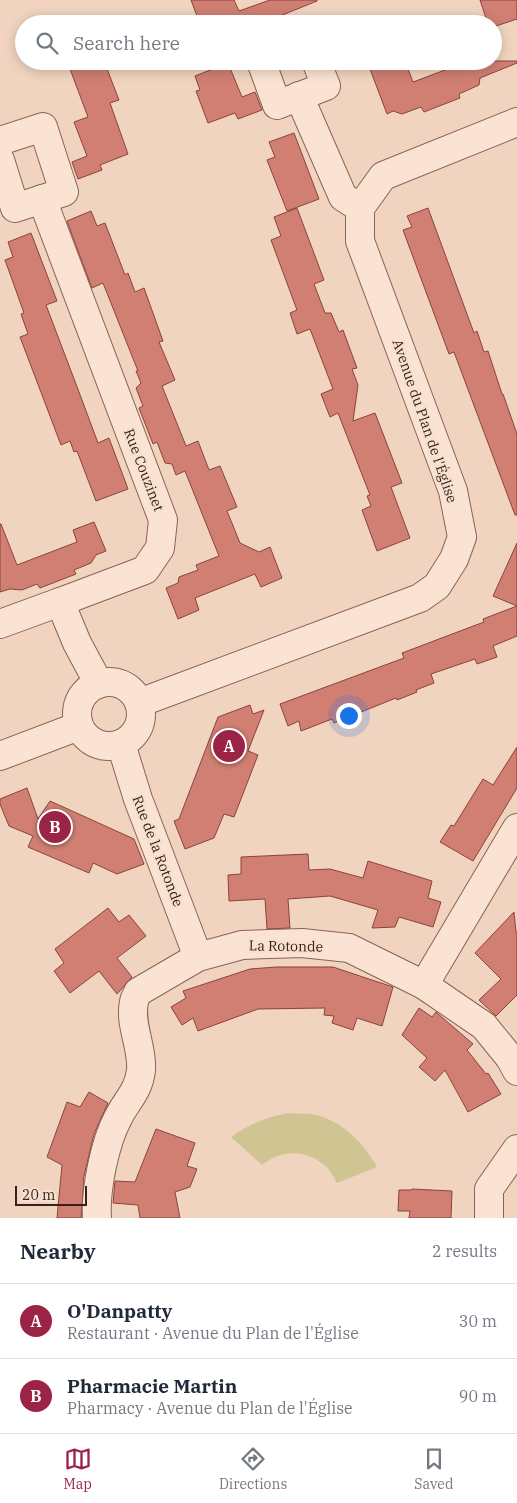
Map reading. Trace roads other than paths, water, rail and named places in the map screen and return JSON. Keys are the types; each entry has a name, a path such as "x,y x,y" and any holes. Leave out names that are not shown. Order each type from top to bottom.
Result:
{"street":[{"path":"264,70 278,105 326,86 320,70"},
{"path":"300,96 343,197 360,208 383,176 517,122"},
{"path":"0,141 43,127 64,192 15,208 0,160"},
{"name":"Rue Couzinet","path":"0,624 145,570 160,548 163,520 42,199"},
{"name":"Avenue du Plan de l'Église","path":"139,703 420,598 437,586 454,560 462,537 453,491 360,241 360,208"},
{"path":"60,602 77,643 98,684"},
{"path":"108,682 127,688 139,703 140,723 136,732 120,744 111,746 100,745 91,741 79,726 77,716 82,696 98,684 108,682"},
{"path":"0,756 79,726"},
{"name":"Rue de la Rotonde","path":"120,744 138,799 198,957"},
{"path":"424,985 517,828"},
{"name":"La Rotonde","path":"97,1218 99,1183 106,1152 118,1118 137,1089 141,1070 140,1048 133,1018 134,1002 138,992 198,957 242,945 302,943 349,948 424,985 484,1026 510,1058 517,1070"},
{"path":"489,1218 489,1189 517,1149"}],"place":[{"name":"O'Danpatty","path":"229,746"},
{"name":"Pharmacie Martin","path":"55,827"}]}
